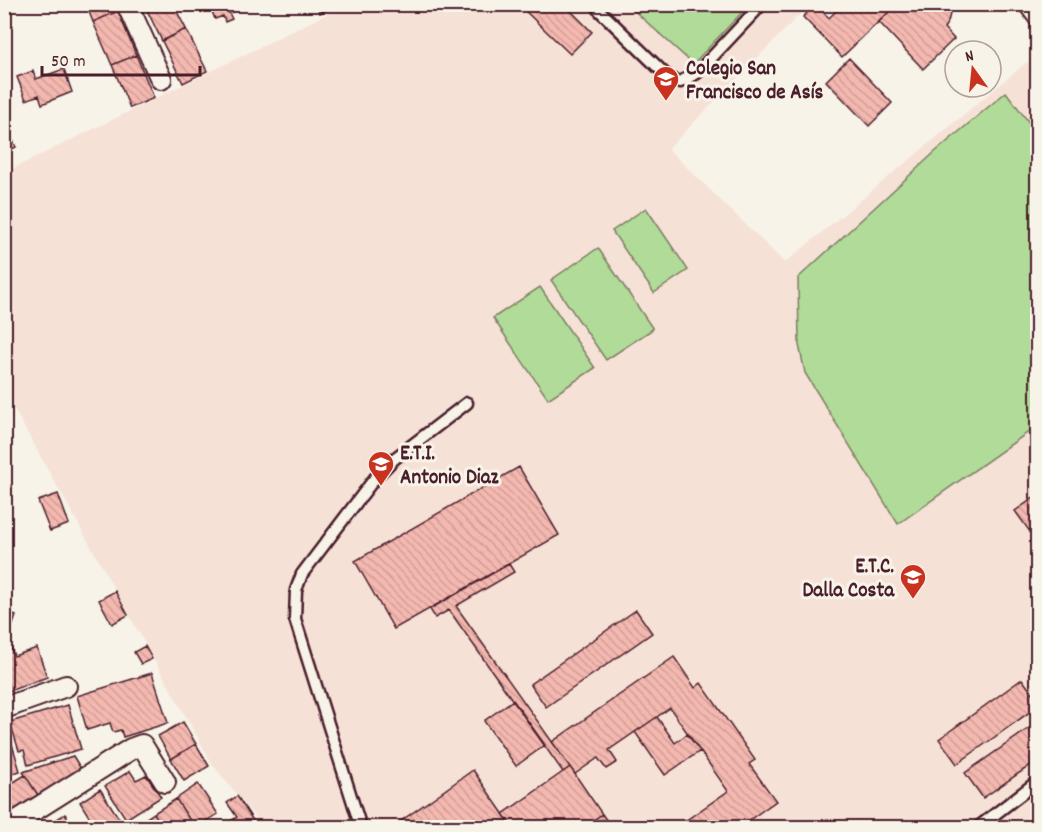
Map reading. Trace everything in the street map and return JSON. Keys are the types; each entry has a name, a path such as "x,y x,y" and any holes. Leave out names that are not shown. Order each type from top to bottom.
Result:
{"street":[{"path":"127,4 161,79"},
{"path":"1029,4 1038,16"},
{"path":"4,708 66,686"},
{"path":"6,828 131,749 142,745 165,782"}],"lane":[{"path":"596,4 600,11 669,78 680,82 697,73 762,4"},
{"path":"361,828 296,619 296,590 302,574 375,478 415,442 467,404"},
{"path":"977,828 1038,780"}],"shaded area":[{"name":"E.T.I. Antonio Diaz","path":"345,5 809,5 668,149 785,263 982,99 1003,99 1003,82 1027,62 1038,76 1037,825 1034,828 263,827 213,765 5,393 4,173"}],"green space":[{"path":"628,5 749,5 693,64"},
{"path":"1006,92 1037,133 1037,426 898,524 805,373 799,345 798,278 935,152 998,99 1003,99"},
{"path":"646,208 688,270 654,293 612,231"},
{"path":"598,248 653,329 606,360 551,280"},
{"path":"540,287 595,368 548,399 493,318"}],"building":[{"path":"86,4 115,4 118,11 93,22"},
{"path":"144,4 173,4 186,29 162,41"},
{"path":"209,4 248,5 229,13 232,19 225,22 223,16 215,19"},
{"path":"316,4 340,4 320,13"},
{"path":"518,4 564,4 592,32 570,54"},
{"path":"816,4 829,18 843,4 897,4 842,57 803,17"},
{"path":"897,4 948,6 950,14 944,28 954,39 943,39 943,50 923,69 879,22"},
{"path":"118,11 136,55 112,65 93,22"},
{"path":"186,29 207,71 183,83 162,41"},
{"path":"136,55 154,98 130,108 112,65"},
{"path":"849,58 892,103 869,126 826,81"},
{"path":"64,69 72,92 42,104 39,95 26,100 17,77 33,71 36,79"},
{"path":"4,123 16,147 4,152"},
{"path":"519,467 559,535 394,629 355,561"},
{"path":"58,494 69,524 50,531 38,501"},
{"path":"1038,495 1038,543 1015,511"},
{"path":"509,564 514,572 456,606 570,767 563,772 449,610 435,618 430,609"},
{"path":"115,591 128,615 112,624 99,600"},
{"path":"636,610 652,633 546,707 530,684"},
{"path":"4,611 16,616 8,639 14,656 37,648 47,677 4,693"},
{"path":"145,646 152,659 141,664 134,652"},
{"path":"674,657 695,688 701,683 755,760 749,764 776,801 738,828 675,828 728,791 670,708 609,750 617,762 606,769 598,758 575,774 552,742"},
{"path":"152,673 168,723 123,737 121,730 113,732 110,723 87,730 77,696"},
{"path":"1022,679 1038,701 1038,706 957,764 939,739"},
{"path":"513,700 545,745 516,766 484,721"},
{"path":"68,705 81,749 28,765 24,750 19,751 10,722"},
{"path":"657,717 675,743 687,734 700,751 665,775 635,732"},
{"path":"183,722 196,744 171,759 158,736"},
{"path":"1038,722 1038,760 983,798 965,773"},
{"path":"4,727 7,727 20,771 4,776"},
{"path":"196,744 209,766 184,781 171,759"},
{"path":"73,756 81,769 38,795 23,772"},
{"path":"570,767 602,814 582,828 549,828 545,821 536,828 513,828 503,814"},
{"path":"473,770 513,828 391,828"},
{"path":"130,771 136,780 146,775 161,797 126,819 105,786"},
{"path":"25,775 38,795 5,816 4,788"},
{"path":"198,784 218,814 195,828 176,799"},
{"path":"100,789 122,823 114,828 85,828 93,823 80,802"},
{"path":"237,796 258,828 228,828 226,824 237,817 227,803"},
{"path":"176,799 195,828 163,828 154,813"},
{"path":"154,813 163,828 131,828"},
{"path":"65,814 72,826 78,823 81,828 43,828"},
{"path":"602,814 612,828 582,828"}],"place":[{"name":"Colegio San Francisco de Asís","path":"666,102"},
{"name":"E.T.I. Antonio Diaz","path":"381,487"},
{"name":"E.T.C. Dalla Costa","path":"913,600"}]}
